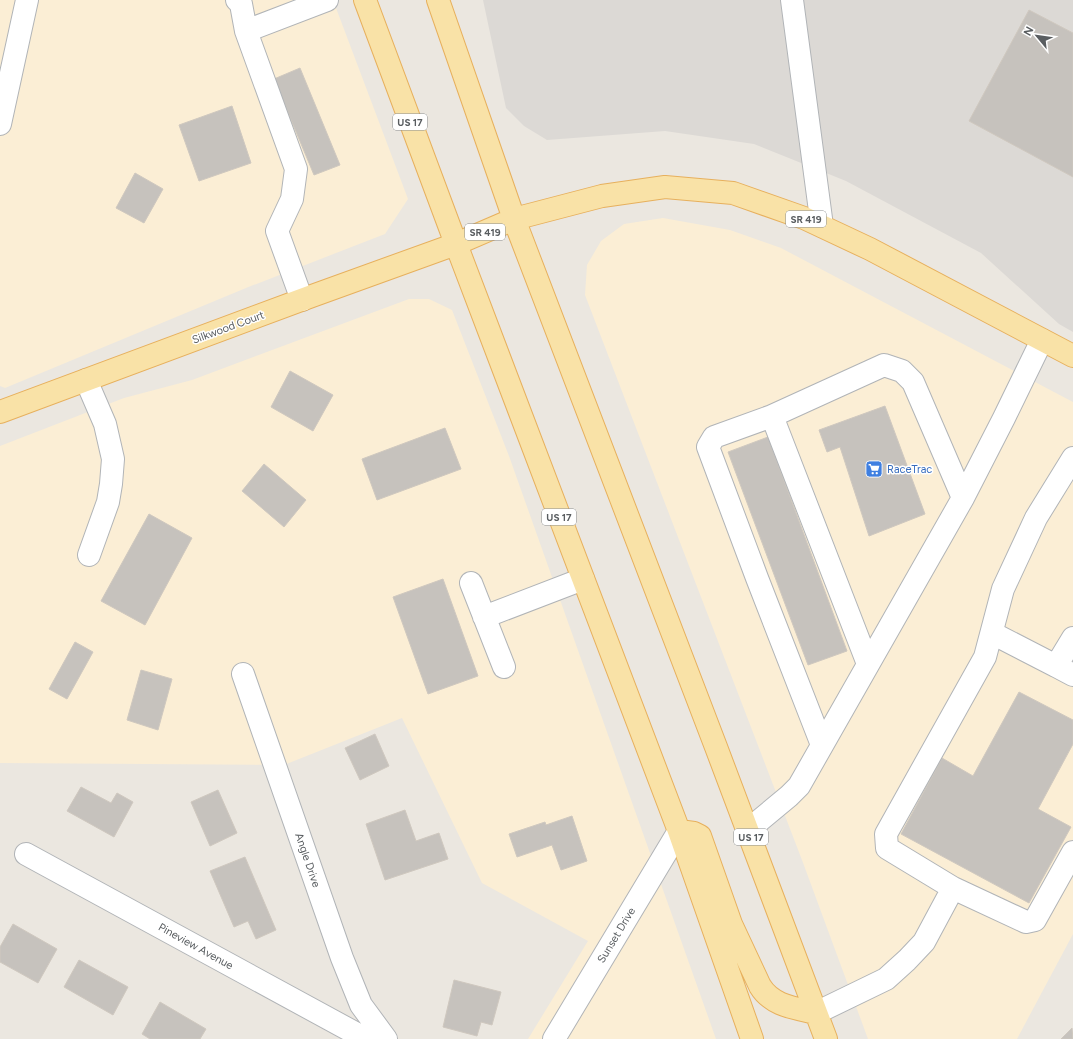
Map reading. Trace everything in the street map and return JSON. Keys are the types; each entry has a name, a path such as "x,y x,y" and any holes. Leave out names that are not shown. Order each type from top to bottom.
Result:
{"main road":[{"name":"US 17","path":"365,0 679,831 752,1039"},
{"name":"US 17","path":"438,0 514,219 748,830 826,1039"},
{"name":"SR 419","path":"456,244 514,219 602,196 665,188 733,193 804,218 822,226 1073,356"},
{"name":"Silkwood Court","path":"0,412 456,244"},
{"path":"0,398 24,403"},
{"path":"679,831 700,836 731,924 764,992 780,1004 816,1013"}],"street":[{"path":"0,124 27,0"},
{"path":"237,0 241,4 246,31 296,169 292,199 277,231 302,300"},
{"path":"246,31 327,0"},
{"path":"792,0 822,226"},
{"path":"748,830 799,786 963,498 1042,340"},
{"path":"822,745 708,448 714,437 772,416 884,365 902,371 913,382 963,498"},
{"path":"86,380 105,424 113,458 108,502 89,555"},
{"path":"772,416 868,664"},
{"path":"1073,458 1036,518 1003,589 985,657 886,834 887,848 952,888 1026,922 1035,920 1073,852"},
{"path":"484,616 583,579"},
{"path":"471,583 504,667"},
{"path":"992,633 1065,671 1073,638"},
{"name":"Angle Drive","path":"243,674 342,958 361,1005 386,1039"},
{"name":"Sunset Drive","path":"554,1039 679,831"},
{"name":"Pineview Avenue","path":"26,854 366,1039"},
{"path":"816,1013 886,979 907,960 924,942 952,888"}],"shaded area":[{"path":"0,0 333,0 408,199 385,234 246,288 5,388 0,386"},
{"path":"483,0 1073,0 1073,332 1059,324 981,253 846,181 754,144 665,131 547,140 524,126 506,108"},
{"path":"663,218 730,230 781,248 1073,402 1073,934 1017,1039 868,1039 802,860 585,295 587,265 601,241 624,224"},
{"path":"409,299 429,299 452,310 509,456 716,1039 528,1039 588,941 482,883 402,718 284,765 0,763 0,446 124,398 192,380"}],"building":[{"path":"1029,10 1073,33 1073,177 969,121"},
{"path":"300,68 340,165 314,175 274,79"},
{"path":"232,106 251,163 199,181 179,125"},
{"path":"135,173 163,189 144,223 116,208"},
{"path":"290,371 333,395 313,431 271,407"},
{"path":"885,406 925,514 869,536 840,447 827,452 819,430"},
{"path":"445,428 461,469 377,500 362,459"},
{"path":"768,437 847,651 808,665 728,452"},
{"path":"264,464 306,500 284,527 242,491"},
{"path":"149,514 192,538 145,625 101,601"},
{"path":"443,579 478,676 428,694 393,597"},
{"path":"75,642 93,652 67,699 49,689"},
{"path":"141,670 172,679 158,730 127,720"},
{"path":"1019,692 1073,720 1073,744 1038,809 1071,827 1029,903 901,834 942,758 973,776"},
{"path":"375,734 389,766 360,780 345,748"},
{"path":"81,787 111,803 117,793 133,802 114,837 67,811"},
{"path":"218,790 237,833 210,846 191,802"},
{"path":"405,810 416,841 439,833 448,859 385,880 366,824"},
{"path":"572,816 587,861 561,870 552,845 517,857 509,834 545,822 546,825"},
{"path":"245,857 276,930 256,939 248,921 234,927 210,871"},
{"path":"13,924 57,949 38,983 0,962 0,947"},
{"path":"79,960 128,987 113,1015 64,987"},
{"path":"454,980 501,992 492,1025 481,1022 477,1036 443,1027"},
{"path":"160,1002 206,1029 200,1039 150,1039 142,1034"},
{"path":"1072,1028 1073,1039 1061,1039"}],"place":[{"name":"RaceTrac","path":"874,469"}]}
